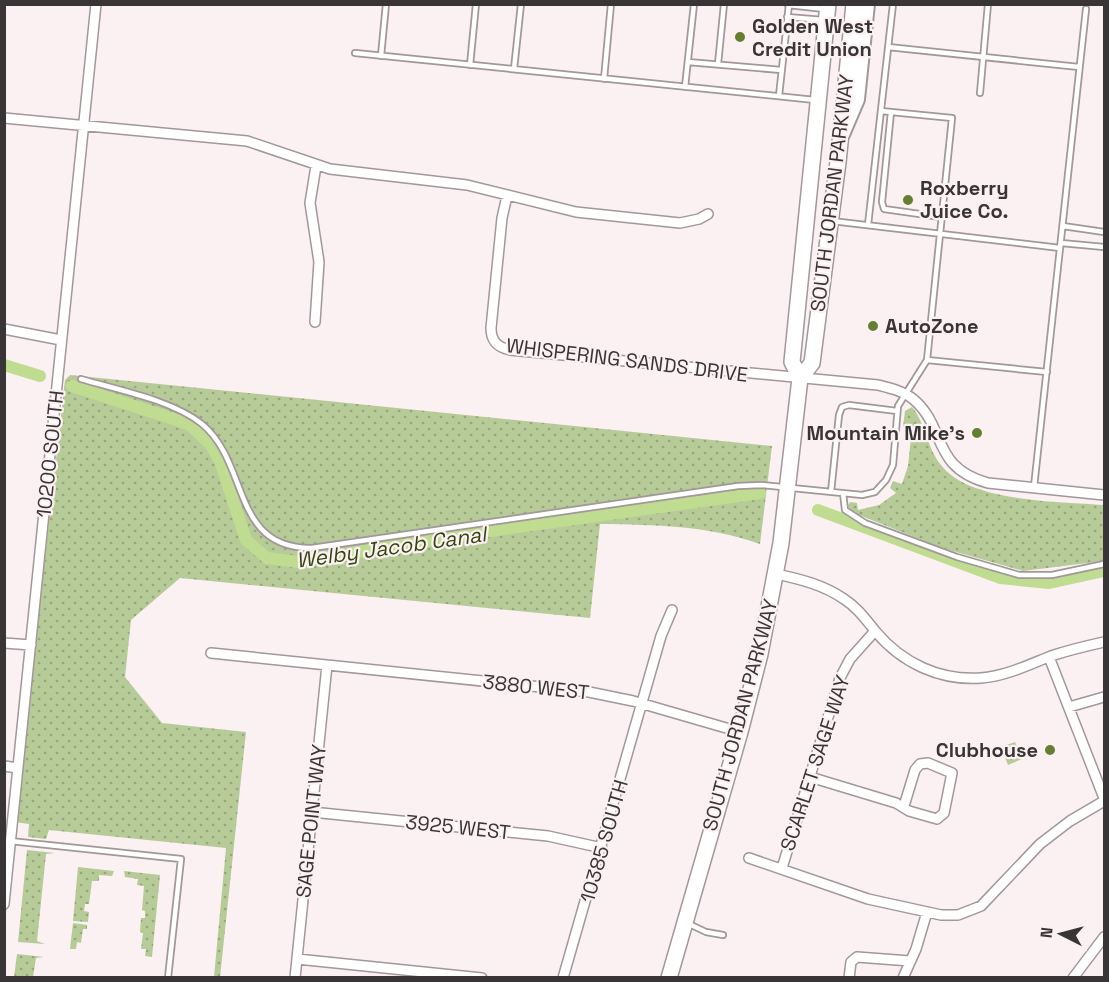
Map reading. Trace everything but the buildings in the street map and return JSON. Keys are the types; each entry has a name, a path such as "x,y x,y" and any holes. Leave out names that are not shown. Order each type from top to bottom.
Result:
{"highway":[{"path":"841,134 856,99 866,4"}],"main road":[{"name":"SOUTH JORDAN PARKWAY","path":"800,378 812,363 841,134 854,4"},
{"name":"SOUTH JORDAN PARKWAY","path":"669,978 740,732 776,573 789,488 800,378 792,362 828,12"}],"street":[{"name":"10200 SOUTH","path":"4,904 96,4"},
{"path":"4,118 247,141 316,166 467,185 576,212 680,223 699,219 708,214"},
{"path":"315,322 319,262 310,203 316,166"},
{"name":"WHISPERING SANDS DRIVE","path":"507,196 502,218 491,328 492,338 498,346 510,350 800,378"},
{"path":"4,329 61,340"},
{"path":"800,378 878,385 906,394 923,410 945,455 964,473 988,483 1104,495"},
{"path":"776,573 801,579 833,592 857,609 875,631 906,659 933,672 958,678 993,676 1104,642"},
{"name":"10385 SOUTH","path":"563,978 661,636 672,610"},
{"name":"SCARLET SAGE WAY","path":"782,868 843,671 854,654 875,631"},
{"path":"4,643 31,645"},
{"name":"3880 WEST","path":"211,653 589,692 643,704 740,732"},
{"path":"749,858 868,899 927,912 958,915 981,906 1040,844 1104,799 1049,657"},
{"name":"SAGE POINT WAY","path":"295,978 327,665"},
{"path":"1069,707 1104,697"},
{"path":"810,777 904,806 909,811 940,818 947,802 952,773 928,763 920,764 915,770 904,806"},
{"path":"4,766 18,768"},
{"name":"3925 WEST","path":"312,812 549,836 602,848"},
{"path":"903,978 927,912"},
{"path":"1072,978 1104,937"},
{"path":"849,978 854,959 861,956 910,961"},
{"path":"297,959 482,978"}],"lane":[{"path":"381,56 386,4"},
{"path":"470,65 476,4"},
{"path":"514,69 521,4"},
{"path":"604,79 611,4"},
{"path":"685,87 694,4"},
{"path":"718,64 724,4"},
{"path":"868,225 893,4"},
{"path":"980,93 988,4"},
{"path":"779,96 789,5 828,12"},
{"path":"1034,488 1086,9"},
{"path":"787,17 828,12"},
{"path":"888,47 1079,68"},
{"path":"355,53 819,100"},
{"path":"687,62 781,69"},
{"path":"81,379 151,400 200,422 225,450 254,522 274,542 291,548 312,548 692,491 761,485 862,495 875,492 886,480 893,465 897,411 927,360 952,118 881,111"},
{"path":"891,112 882,202 884,209 941,217"},
{"path":"830,221 940,234 1104,247"},
{"path":"1063,226 1104,232"},
{"path":"927,360 1047,372"},
{"path":"831,492 839,415 842,407 849,405 897,411"},
{"path":"843,493 845,510 865,523 957,557 1019,575 1052,575 1104,564"},
{"path":"10,841 181,859 168,978"},
{"path":"684,921 706,932 723,935"}],"green space":[{"path":"70,375 772,446 760,544 701,530 600,524 590,618 180,578 131,620 125,677 162,723 246,732 220,977 214,977 226,848 49,830 46,839 28,837 29,824 15,822 65,380"},
{"path":"912,407 941,465 954,477 972,487 1017,498 1104,505 1104,561 1023,571 942,548 854,513 848,506 850,502 857,503 858,510 879,505 896,493 890,488 893,481 902,484 908,466 912,428 903,427 905,411"},
{"path":"1015,742 1022,759 1008,765 1001,747"},
{"path":"27,850 55,853 46,854 37,941 45,944 18,942"},
{"path":"78,867 114,871 112,876 99,875 99,881 92,881 89,904 85,904 84,911 89,912 88,922 73,921"},
{"path":"124,871 160,875 152,957 145,956 146,949 141,949 143,933 140,932 141,918 145,918 145,911 142,910 144,886 137,885 138,879 125,877"},
{"path":"73,923 87,925 87,929 83,929 81,943 77,942 76,949 70,949"},
{"path":"17,954 44,957 36,958 33,977 14,977"}],"waterway":[{"name":"Welby Jacob Canal","path":"4,365 40,376"},
{"name":"Welby Jacob Canal","path":"72,386 189,424 210,444 220,461 246,540 267,558 298,562 462,535 760,493"},
{"name":"Welby Jacob Canal","path":"818,510 1000,578 1049,583 1104,571"}],"place":[{"name":"Golden West Credit Union","path":"740,37"},
{"name":"Roxberry Juice Co.","path":"908,200"},
{"name":"AutoZone","path":"873,326"},
{"name":"Mountain Mike's","path":"977,433"},
{"name":"Clubhouse","path":"1050,750"}]}
